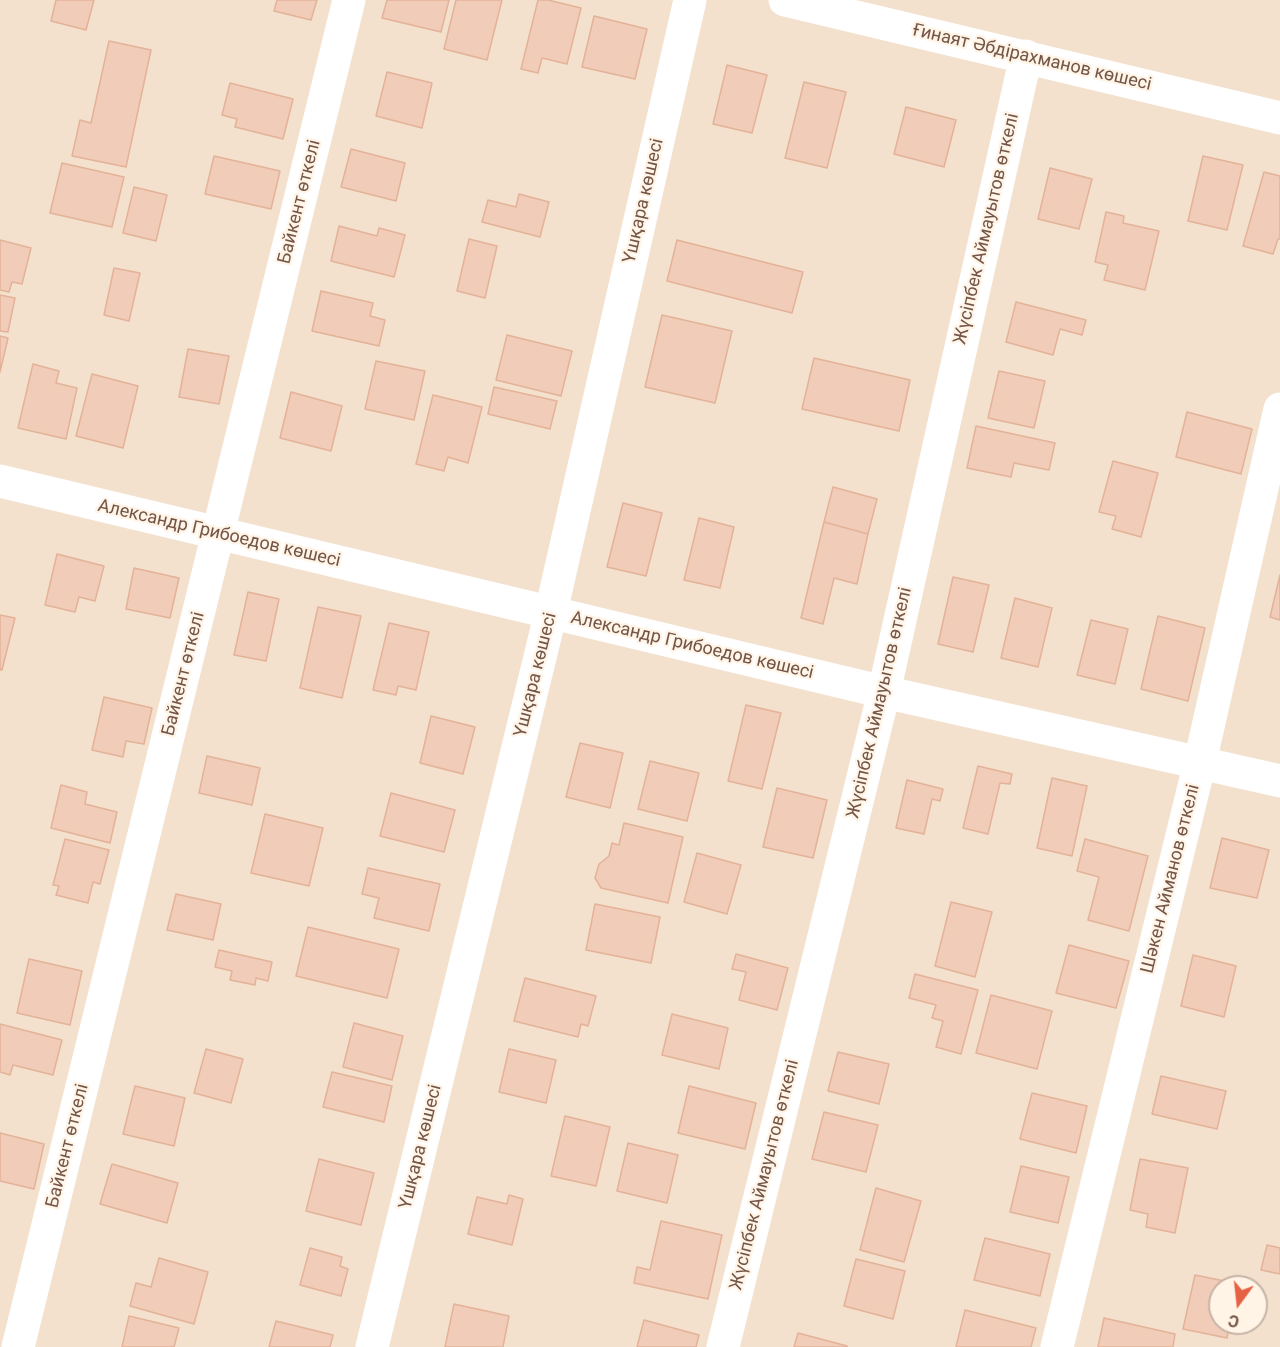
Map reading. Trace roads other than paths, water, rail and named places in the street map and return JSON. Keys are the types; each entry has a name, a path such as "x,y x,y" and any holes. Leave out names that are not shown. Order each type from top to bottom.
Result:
{"street":[{"name":"Байкент өткелі","path":"18,1347 349,0"},
{"name":"Үшқара көшесі","path":"372,1347 551,612 690,0"},
{"name":"Ғинаят Әбдірахманов көшесі","path":"785,0 1280,118"},
{"name":"Жүсіпбек Аймауытов өткелі","path":"723,1347 885,692 1026,56"},
{"name":"Шәкен Айманов өткелі","path":"1057,1347 1200,762 1280,409"},
{"name":"Александр Грибоедов көшесі","path":"0,481 885,692 1280,781"}]}
